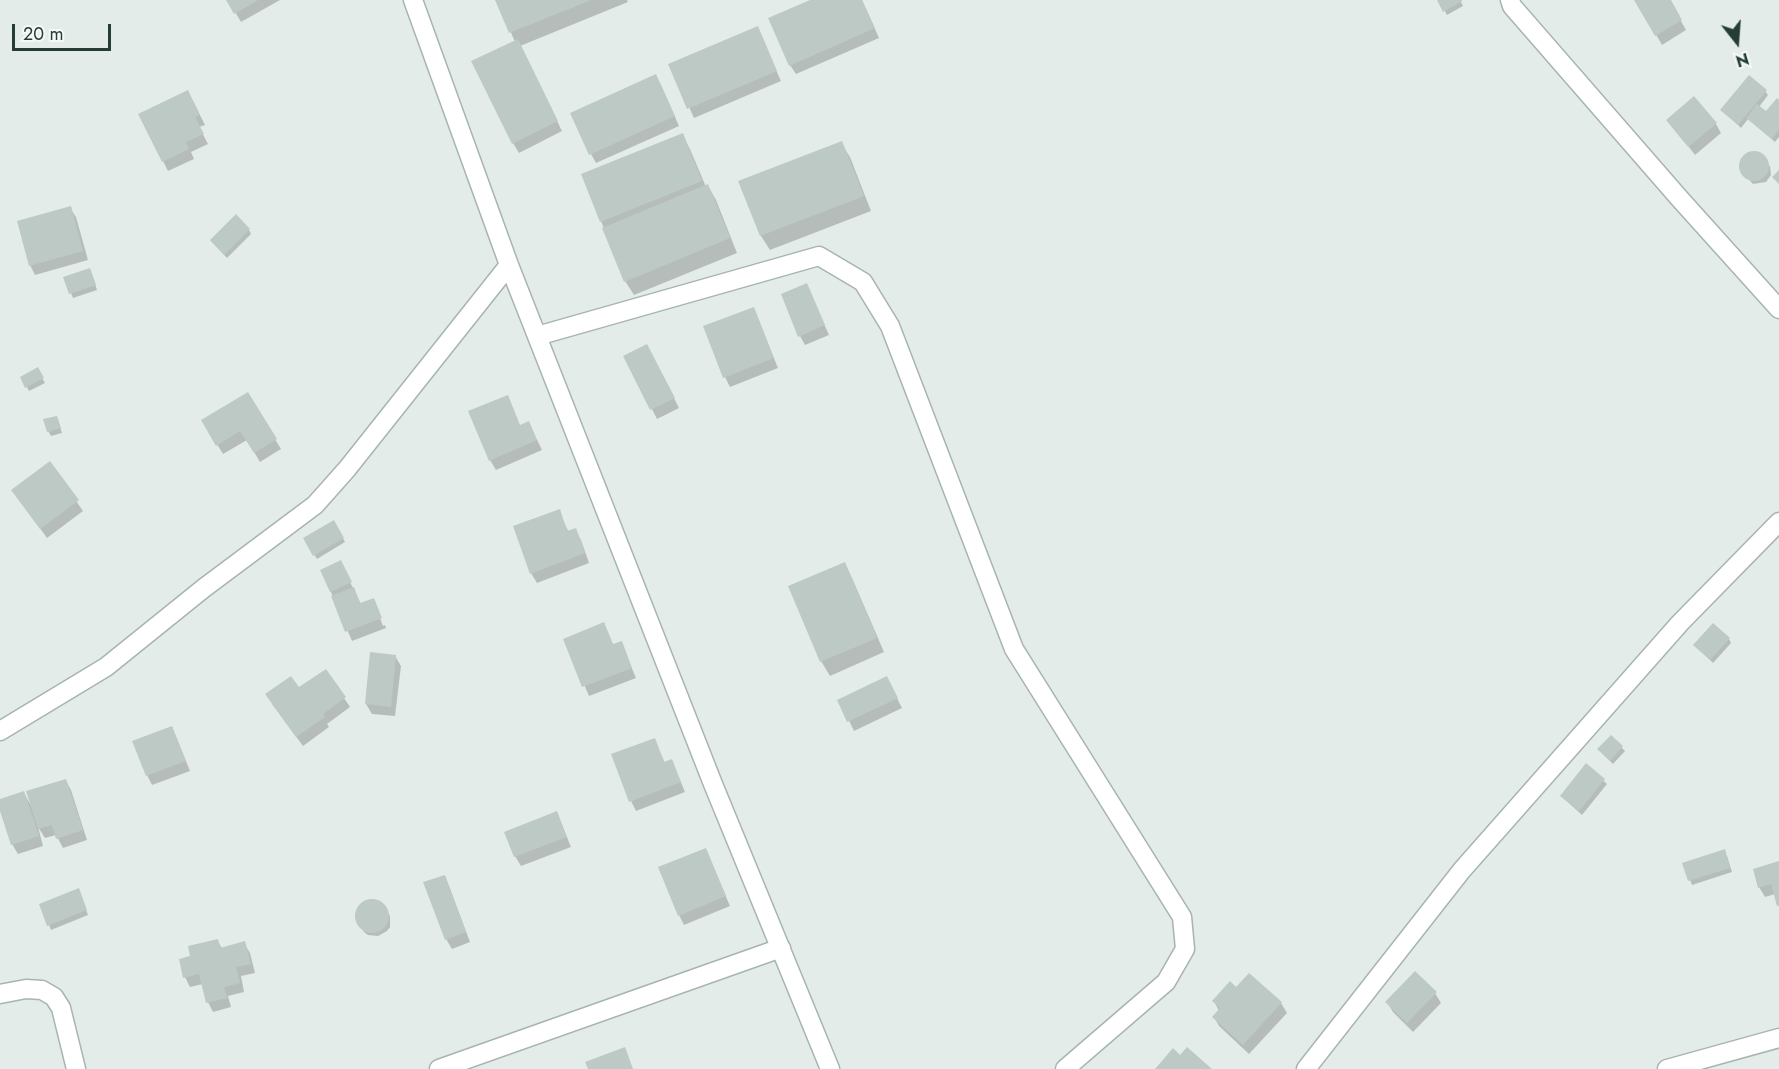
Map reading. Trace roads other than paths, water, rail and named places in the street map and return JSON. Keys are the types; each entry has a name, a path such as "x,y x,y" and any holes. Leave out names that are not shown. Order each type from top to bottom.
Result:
{"street":[{"path":"413,0 509,265 713,784 830,1069"},
{"path":"1510,0 1512,6 1680,199 1779,309"},
{"path":"537,336 819,256 863,282 890,326 1014,649 1182,917 1185,949 1166,982 1065,1069"},
{"path":"0,731 106,667 204,588 315,505 347,469 509,265"},
{"path":"1306,1069 1462,870 1680,623 1779,522"},
{"path":"439,1069 780,948"},
{"path":"0,994 26,989 42,990 54,997 61,1008 75,1069"},
{"path":"1667,1069 1779,1038"}]}
